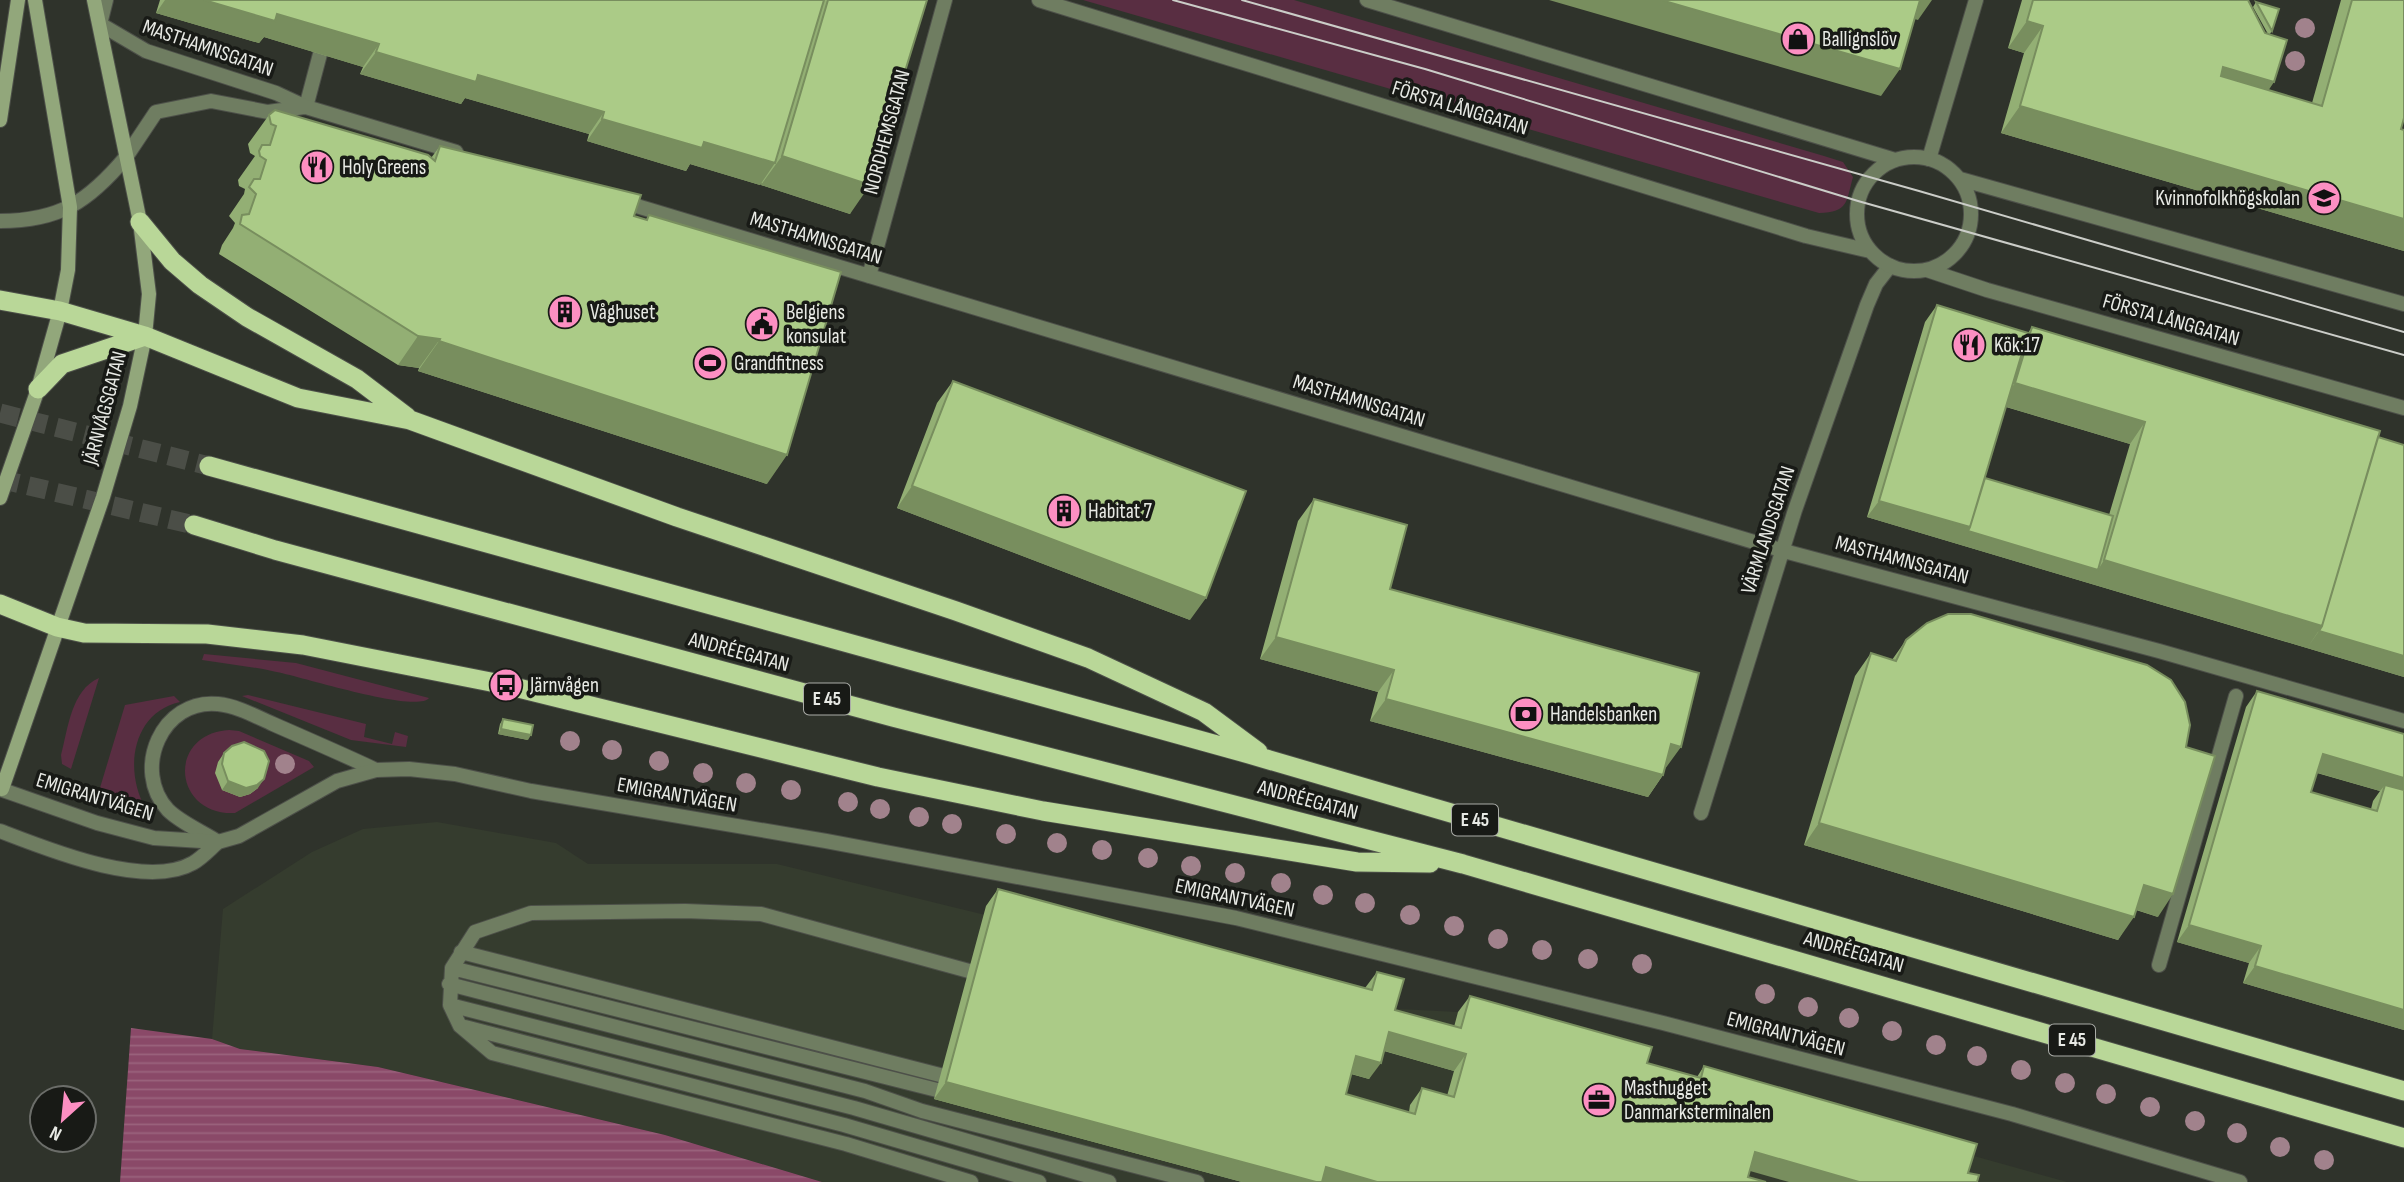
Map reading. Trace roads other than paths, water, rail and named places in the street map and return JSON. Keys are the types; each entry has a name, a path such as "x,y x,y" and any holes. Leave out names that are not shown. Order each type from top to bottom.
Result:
{"highway":[{"path":"140,222 172,261 200,285 247,317 358,379 410,420"},
{"path":"0,300 60,311 145,336 298,398 410,420 677,517 1088,658 1204,712 1270,761"},
{"path":"38,389 62,364 145,336"},
{"name":"ANDRÉEGATAN","path":"209,466 1270,761 2404,1091"},
{"name":"ANDRÉEGATAN","path":"194,525 301,558 893,717 1463,864 2404,1138"},
{"path":"0,604 57,627 117,635 207,634 303,645 506,685 865,774 1043,811 1357,862 1463,864"}],"main road":[{"path":"0,120 18,0"},
{"path":"0,498 38,389 60,311 68,270 70,207 35,0"},
{"name":"JÄRNVÅGSGATAN","path":"1,790 103,497 130,406 145,336 149,294 140,222 94,0"}],"street":[{"name":"JÄRNVÅGSGATAN","path":"100,24 106,0"},
{"name":"NORDHEMSGATAN","path":"869,276 945,0"},
{"name":"FÖRSTA LÅNGGATAN","path":"1040,0 1806,236 1870,251 1889,266 1908,271 1927,270 1987,290 2404,408"},
{"path":"1367,0 1895,160"},
{"path":"1929,159 1976,0"},
{"name":"MASTHAMNSGATAN","path":"100,24 146,51 276,93 306,107 476,158"},
{"path":"306,107 320,54"},
{"name":"MASTHAMNSGATAN","path":"0,220 24,221 70,207 99,190 126,157 156,112 211,101 268,112 306,107"},
{"path":"1870,251 1858,228 1858,201 1870,177 1895,160 1909,157 1929,159 1949,168 1960,179 1971,206 1969,233 1953,257 1927,270"},
{"path":"1960,179 2404,304"},
{"name":"MASTHAMNSGATAN","path":"607,197 1784,551 2159,651 2404,720"},
{"name":"VÄRMLANDSGATAN","path":"1701,813 1795,510 1867,305 1876,284 1889,266"},
{"path":"2159,965 2236,696"},
{"path":"218,842 168,810 152,779 157,742 165,725 182,711 210,704 242,711 376,770"},
{"name":"EMIGRANTVÄGEN","path":"1,790 97,823 153,838 218,842 239,836 337,782 376,770 409,769 455,774 531,791 826,841 1236,918 1663,1023 2012,1114 2240,1182"},
{"name":"EMIGRANTVÄGEN","path":"0,831 101,865 163,871 192,863 218,842"},
{"path":"969,971 761,914 685,911 531,913 475,932 452,968 449,984 450,1005 460,1026 492,1053 846,1144 971,1182"},
{"path":"461,952 940,1076"},
{"path":"452,968 937,1090"},
{"path":"449,984 865,1091 922,1111 1197,1182"},
{"path":"450,1005 854,1108 1109,1182"},
{"path":"460,1026 844,1125 1039,1182"}],"tunnel":[{"path":"0,413 209,466"},
{"path":"0,479 194,525"}],"tram line":[{"path":"1173,0 1425,69 1858,201 2404,355"},
{"path":"1242,0 1919,191 2404,332"}],"place":[{"name":"Ballignslöv","path":"1798,39"},
{"name":"Holy Greens","path":"317,167"},
{"name":"Kvinnofolkhögskolan","path":"2324,198"},
{"name":"Våghuset","path":"565,312"},
{"name":"Belgiens konsulat","path":"762,324"},
{"name":"Kök:17","path":"1969,345"},
{"name":"Grandfitness","path":"710,363"},
{"name":"Habitat 7","path":"1064,511"},
{"name":"Järnvågen","path":"506,685"},
{"name":"Handelsbanken","path":"1526,714"},
{"name":"Masthugget Danmarksterminalen","path":"1599,1100"}]}
